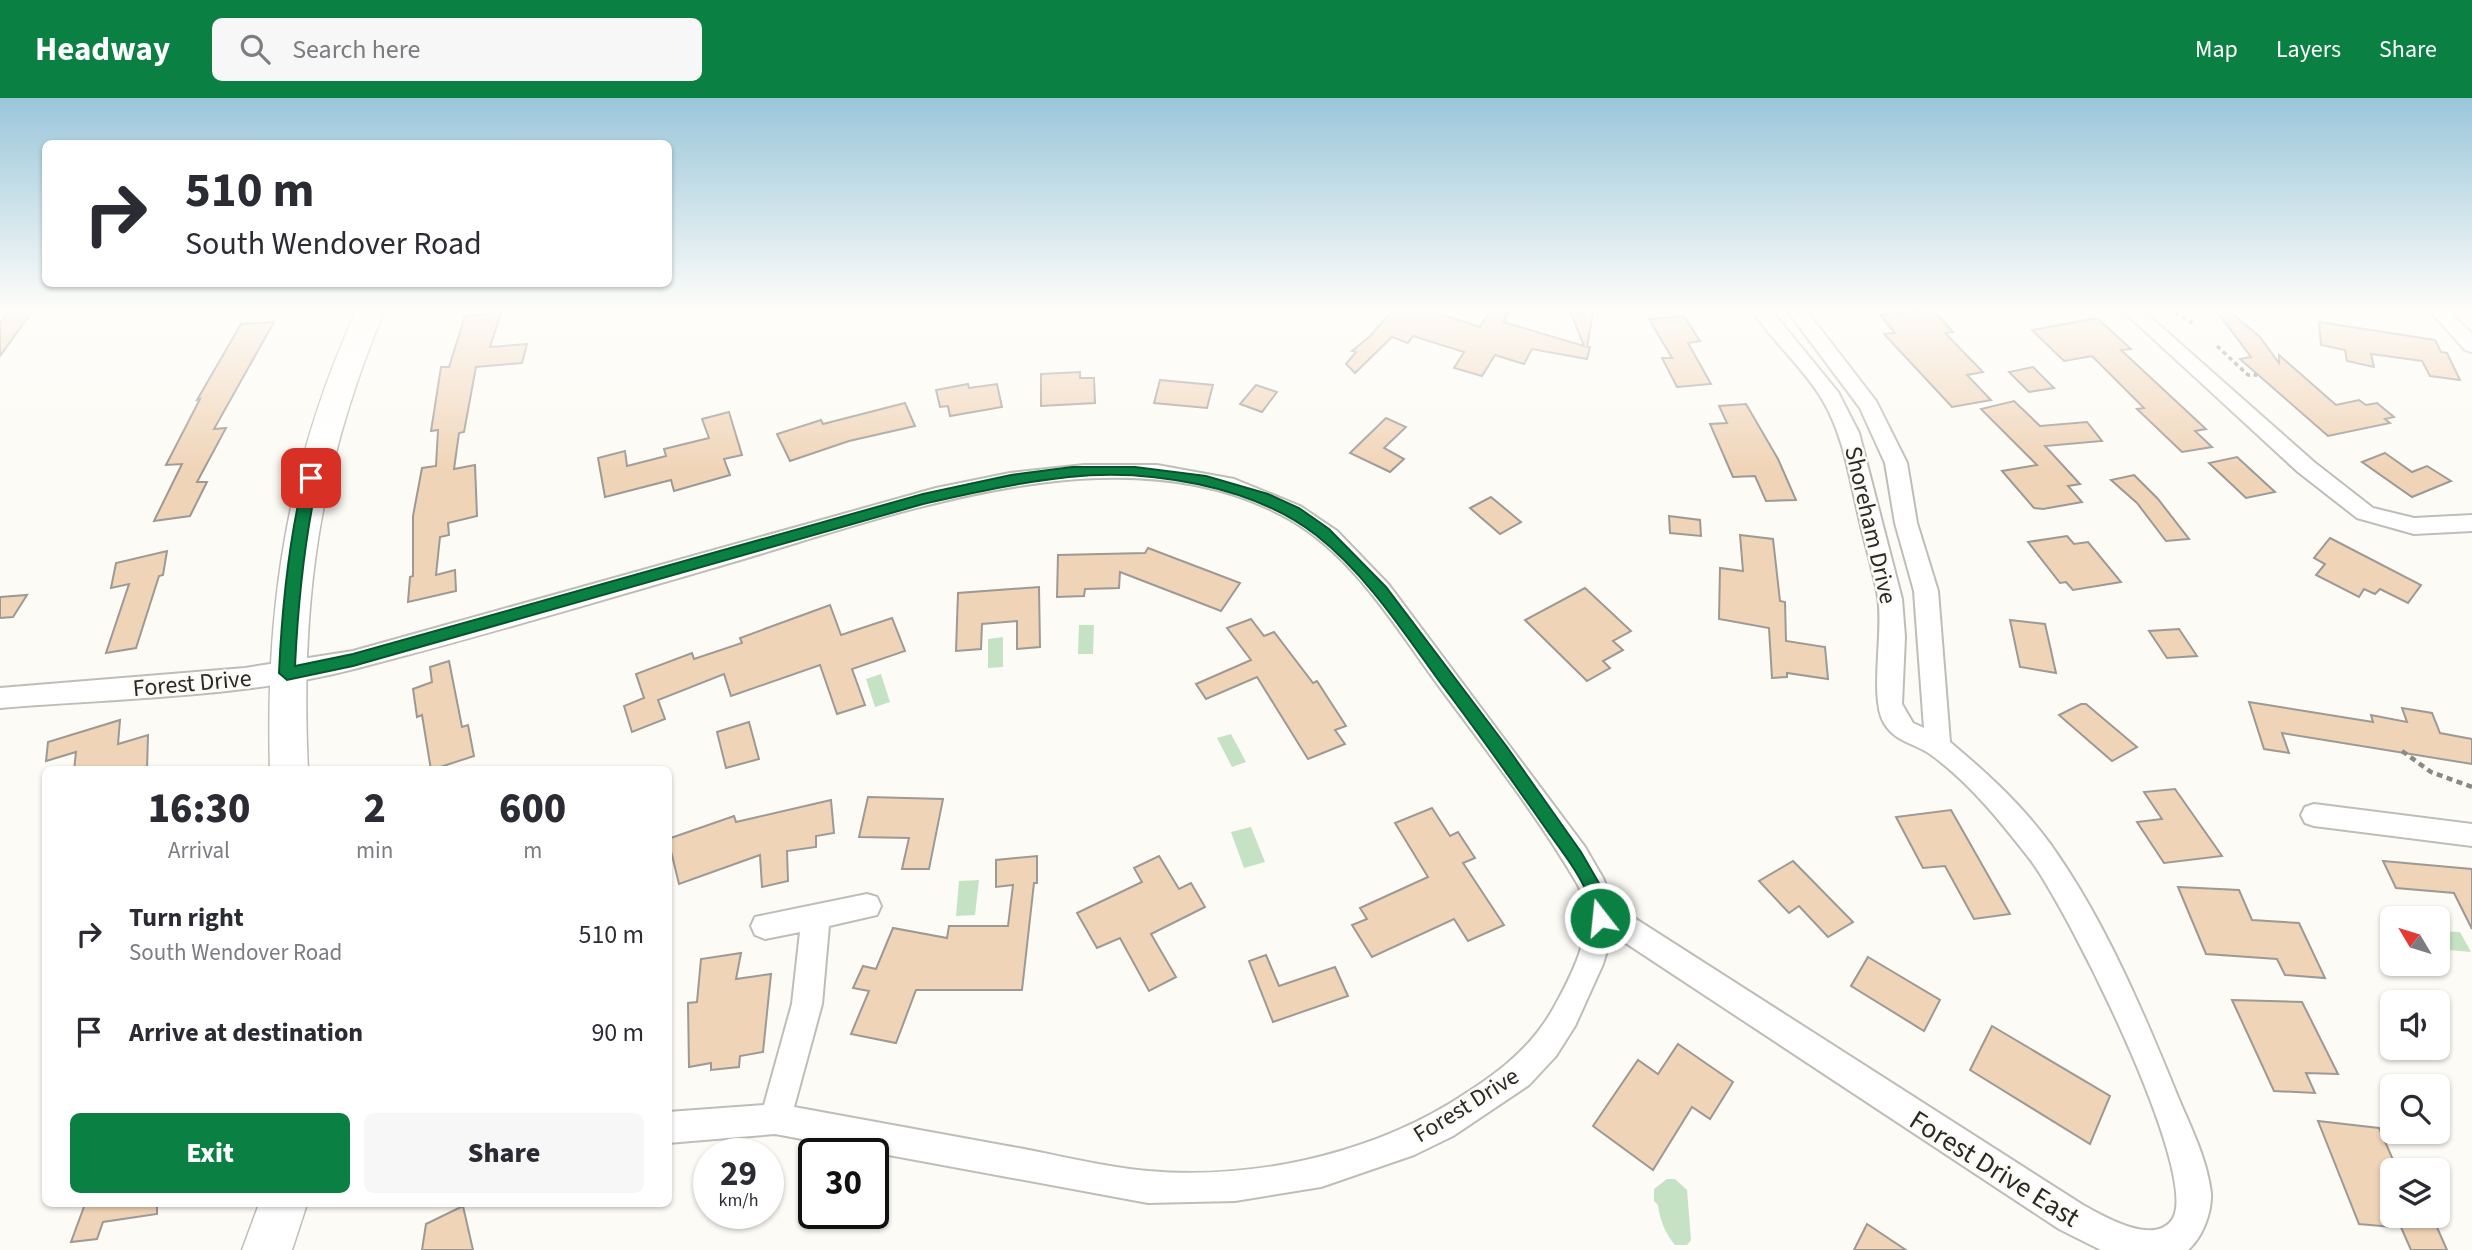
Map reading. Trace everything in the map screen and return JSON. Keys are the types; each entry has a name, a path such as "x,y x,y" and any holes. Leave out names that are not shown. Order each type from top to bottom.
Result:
{"main road":[{"path":"289,766 288,613 299,530 311,478 347,363"},
{"path":"267,1250 282,1207"}],"street":[{"name":"Shoreham Drive","path":"1805,363 1831,397 1849,433 1890,598 1893,637 1890,704 1894,718 1904,730 1943,750"},
{"name":"Shoreham Drive","path":"1836,363 1869,406 1896,463 1906,523 1926,591 1943,750"},
{"path":"2191,363 2353,506 2395,524 2437,526 2472,523"},
{"name":"Forest Drive","path":"0,698 287,673 353,660 967,488 1072,471 1135,472 1206,481 1263,497 1294,512 1324,533 1381,591 1534,796 1598,897 1600,911 1591,957 1553,1037 1530,1065 1461,1115 1410,1141 1319,1174 1270,1183 1186,1189 1148,1187 775,1119 672,1128"},
{"name":"Forest Drive East","path":"1600,911 2071,1217 2107,1236 2136,1245 2155,1247 2174,1240 2188,1229 2195,1196 2190,1166 2132,1019 2088,933 2041,853 1988,790 1943,750"},
{"path":"2315,814 2472,835"},
{"path":"765,926 867,906"},
{"path":"775,1119 807,1004 816,916"}],"path":[{"path":"2235,363 2248,375 2258,375"},
{"path":"2402,751 2431,772 2472,787"}],"shaded area":[{"path":"1079,625 1094,625 1093,654 1078,654"},
{"path":"1003,637 1003,667 988,668 988,639"},
{"path":"881,674 890,702 875,707 866,679"},
{"path":"1231,734 1246,762 1232,767 1217,738"},
{"path":"1251,827 1265,862 1244,868 1231,832"},
{"path":"979,880 975,915 956,916 959,881"},
{"path":"2450,932 2460,932 2471,952 2450,950"},
{"path":"1667,1179 1675,1179 1687,1190 1691,1240 1687,1245 1675,1245 1671,1240 1654,1201 1654,1189"}],"building":[{"path":"219,363 251,363 214,429 226,428 197,482 207,482 190,516 154,521 182,464 166,465 200,399 197,400"},
{"path":"450,363 522,363 476,367 464,432 459,433 454,469 475,465 477,516 448,523 449,535 440,537 436,575 455,570 456,591 408,602 410,577 413,576 413,516 422,468 436,466 438,430 431,431 441,367 449,367"},
{"path":"1347,363 1366,363 1355,373"},
{"path":"1457,363 1490,363 1482,376 1454,368"},
{"path":"1664,363 1699,363 1711,384 1677,387"},
{"path":"1911,363 1974,363 1983,372 1967,375 1991,400 1952,407"},
{"path":"2099,363 2135,363 2206,429 2195,431 2212,447 2182,452 2137,409 2144,408"},
{"path":"2244,363 2288,363 2336,405 2359,400 2366,405 2377,403 2394,417 2385,419 2390,423 2328,436"},
{"path":"2355,363 2373,363 2374,367"},
{"path":"2423,363 2452,363 2460,380 2430,376"},
{"path":"2033,367 2054,388 2029,392 2009,372"},
{"path":"1080,372 1080,378 1094,378 1095,403 1041,406 1041,374"},
{"path":"1160,380 1213,385 1207,408 1154,403"},
{"path":"968,384 969,388 997,384 1002,407 950,416 948,406 940,407 936,390"},
{"path":"1256,385 1277,392 1262,412 1240,404"},
{"path":"2014,401 2040,426 2087,422 2102,441 2045,446 2080,484 2068,486 2082,502 2043,509 2034,508 2002,471 2037,465 1981,409"},
{"path":"905,403 915,426 849,441 790,461 777,434 821,420 823,424"},
{"path":"1746,404 1778,459 1796,500 1766,501 1755,476 1733,477 1710,424 1727,423 1719,406"},
{"path":"729,412 742,455 724,459 730,475 674,491 671,480 605,497 598,458 625,451 627,466 666,456 664,449 709,438 702,419"},
{"path":"1386,418 1406,427 1384,448 1404,459 1390,472 1350,453"},
{"path":"2385,453 2412,472 2427,466 2451,481 2412,497 2362,462"},
{"path":"2237,457 2275,492 2246,498 2209,463"},
{"path":"2134,475 2158,499 2189,539 2166,541 2137,503 2111,480"},
{"path":"1491,497 1521,522 1500,534 1470,508"},
{"path":"1669,516 1700,520 1701,536 1670,533"},
{"path":"1740,535 1773,539 1780,601 1785,602 1786,641 1825,647 1828,679 1787,673 1787,677 1772,678 1769,628 1719,619 1720,568 1743,571"},
{"path":"2067,536 2074,544 2088,542 2121,582 2073,590 2066,582 2060,583 2028,542"},
{"path":"2330,538 2421,585 2408,603 2380,589 2375,594 2364,589 2359,597 2316,575 2325,564 2314,558"},
{"path":"1148,548 1240,583 1221,611 1120,572 1119,588 1085,589 1084,596 1057,597 1058,555 1145,553"},
{"path":"167,551 163,575 159,576 136,648 106,653 129,584 111,588 116,563"},
{"path":"1039,587 1040,647 1017,649 1017,621 982,624 981,649 956,651 958,593"},
{"path":"1585,588 1631,631 1613,641 1623,650 1603,661 1610,668 1587,681 1525,620"},
{"path":"27,595 13,617 0,618 0,597"},
{"path":"830,605 841,635 892,618 905,651 852,669 865,705 837,714 820,665 731,696 724,674 658,700 665,719 632,732 624,706 644,698 636,674 692,653 694,659 742,643 740,638"},
{"path":"1251,619 1264,636 1274,632 1313,683 1317,681 1346,726 1335,730 1345,744 1308,759 1257,677 1206,699 1196,684 1251,660 1227,628"},
{"path":"2010,620 2045,624 2056,673 2020,667"},
{"path":"2179,629 2197,656 2167,658 2149,631"},
{"path":"449,661 462,727 468,725 474,756 443,766 430,766 422,715 417,717 413,689 432,682 430,667"},
{"path":"2249,702 2373,722 2371,715 2407,722 2402,708 2432,713 2440,733 2472,739 2472,764 2282,733 2289,753 2264,749"},
{"path":"2086,704 2137,747 2112,761 2059,715"},
{"path":"120,720 118,744 148,735 147,766 74,766 76,752 46,761 48,742"},
{"path":"749,722 759,759 726,768 717,732"},
{"path":"2175,789 2222,856 2164,863 2137,822 2162,819 2144,792"},
{"path":"868,797 943,799 929,869 902,869 909,838 859,837"},
{"path":"831,800 834,833 816,836 816,847 787,851 788,881 762,887 760,855 679,884 672,855 672,838 734,816 736,822"},
{"path":"1432,808 1450,836 1458,832 1475,858 1463,863 1504,925 1468,941 1454,919 1372,957 1352,925 1367,919 1360,908 1428,877 1395,823"},
{"path":"1951,810 2010,914 1974,919 1945,866 1923,868 1896,817"},
{"path":"1037,856 1037,883 1034,883 1022,990 916,990 896,1043 851,1034 869,991 853,988 863,966 876,969 893,928 947,938 949,926 1008,926 1013,885 996,887 996,860"},
{"path":"1159,856 1179,889 1191,883 1205,907 1151,934 1176,977 1149,991 1120,938 1097,948 1077,913 1142,882 1134,868"},
{"path":"1793,861 1853,922 1828,937 1799,906 1789,913 1759,881"},
{"path":"2383,861 2472,869 2472,929 2454,893 2396,888"},
{"path":"2178,887 2239,890 2252,920 2299,923 2325,978 2285,975 2277,959 2206,954"},
{"path":"741,953 736,979 771,974 763,1052 740,1056 739,1067 711,1070 711,1063 689,1067 688,1003 697,1002 701,959"},
{"path":"1266,955 1279,986 1335,967 1348,996 1273,1022 1249,961"},
{"path":"1868,957 1940,1000 1924,1031 1851,986"},
{"path":"2232,1000 2302,1002 2338,1074 2306,1073 2315,1093 2274,1091"},
{"path":"1992,1026 2110,1096 2090,1144 1970,1070"},
{"path":"1678,1044 1733,1082 1710,1119 1692,1107 1653,1170 1593,1126 1638,1060 1658,1074"},
{"path":"2318,1121 2379,1128 2380,1144 2386,1144 2392,1158 2380,1158 2380,1226 2359,1224"},
{"path":"84,1207 157,1207 157,1214 103,1222 97,1239 71,1242"},
{"path":"463,1207 473,1250 422,1250 426,1224"},
{"path":"1867,1224 1906,1250 1854,1250"},
{"path":"2401,1228 2437,1228 2447,1250 2411,1250"}],"route":[{"path":"311,478 299,530 288,613 287,673 353,660 923,499 1011,480 1072,471 1135,472 1206,481 1263,497 1294,512 1324,533 1381,591 1534,796 1575,857 1598,897 1600,918"}]}
